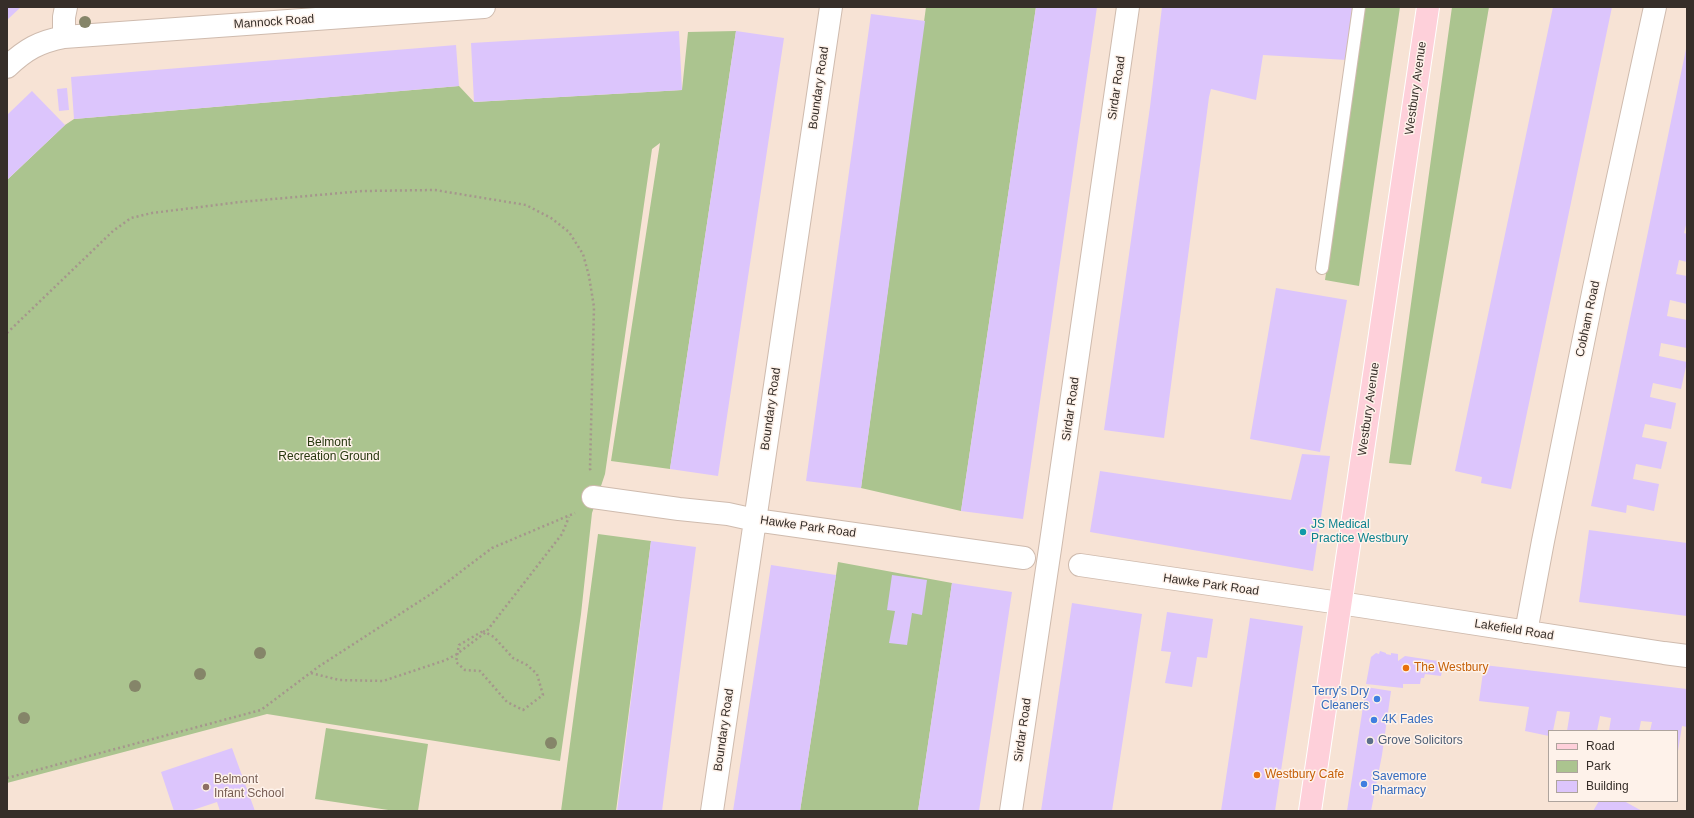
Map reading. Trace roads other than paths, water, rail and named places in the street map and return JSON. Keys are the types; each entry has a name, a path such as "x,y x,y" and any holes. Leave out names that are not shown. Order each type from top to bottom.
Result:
{"main road":[{"name":"Westbury Avenue","path":"1310,811 1342,603 1428,7"}],"street":[{"path":"64,37 64,17 66,7"},
{"name":"Mannock Road","path":"7,67 19,56 44,41 64,37 484,7"},
{"name":"Boundary Road","path":"712,811 831,7"},
{"name":"Sirdar Road","path":"1011,811 1128,7"},
{"name":"Cobham Road","path":"1526,632 1593,296 1656,7"},
{"name":"Hawke Park Road","path":"593,497 728,514 755,520 1024,558"},
{"name":"Hawke Park Road","path":"1080,566 1342,603"},
{"name":"Lakefield Road","path":"1342,603 1687,656"}],"lane":[{"path":"1322,268 1359,7"}],"place":[{"name":"JS Medical Practice Westbury","path":"1303,532"},
{"name":"The Westbury","path":"1406,668"},
{"name":"Terry's Dry Cleaners","path":"1377,699"},
{"name":"4K Fades","path":"1374,720"},
{"name":"Grove Solicitors","path":"1370,741"},
{"name":"Westbury Cafe","path":"1257,775"},
{"name":"Savemore Pharmacy","path":"1364,784"},
{"name":"Belmont Infant School","path":"206,787"}],"park label":[{"name":"Belmont Recreation Ground","path":"329,450"}]}
